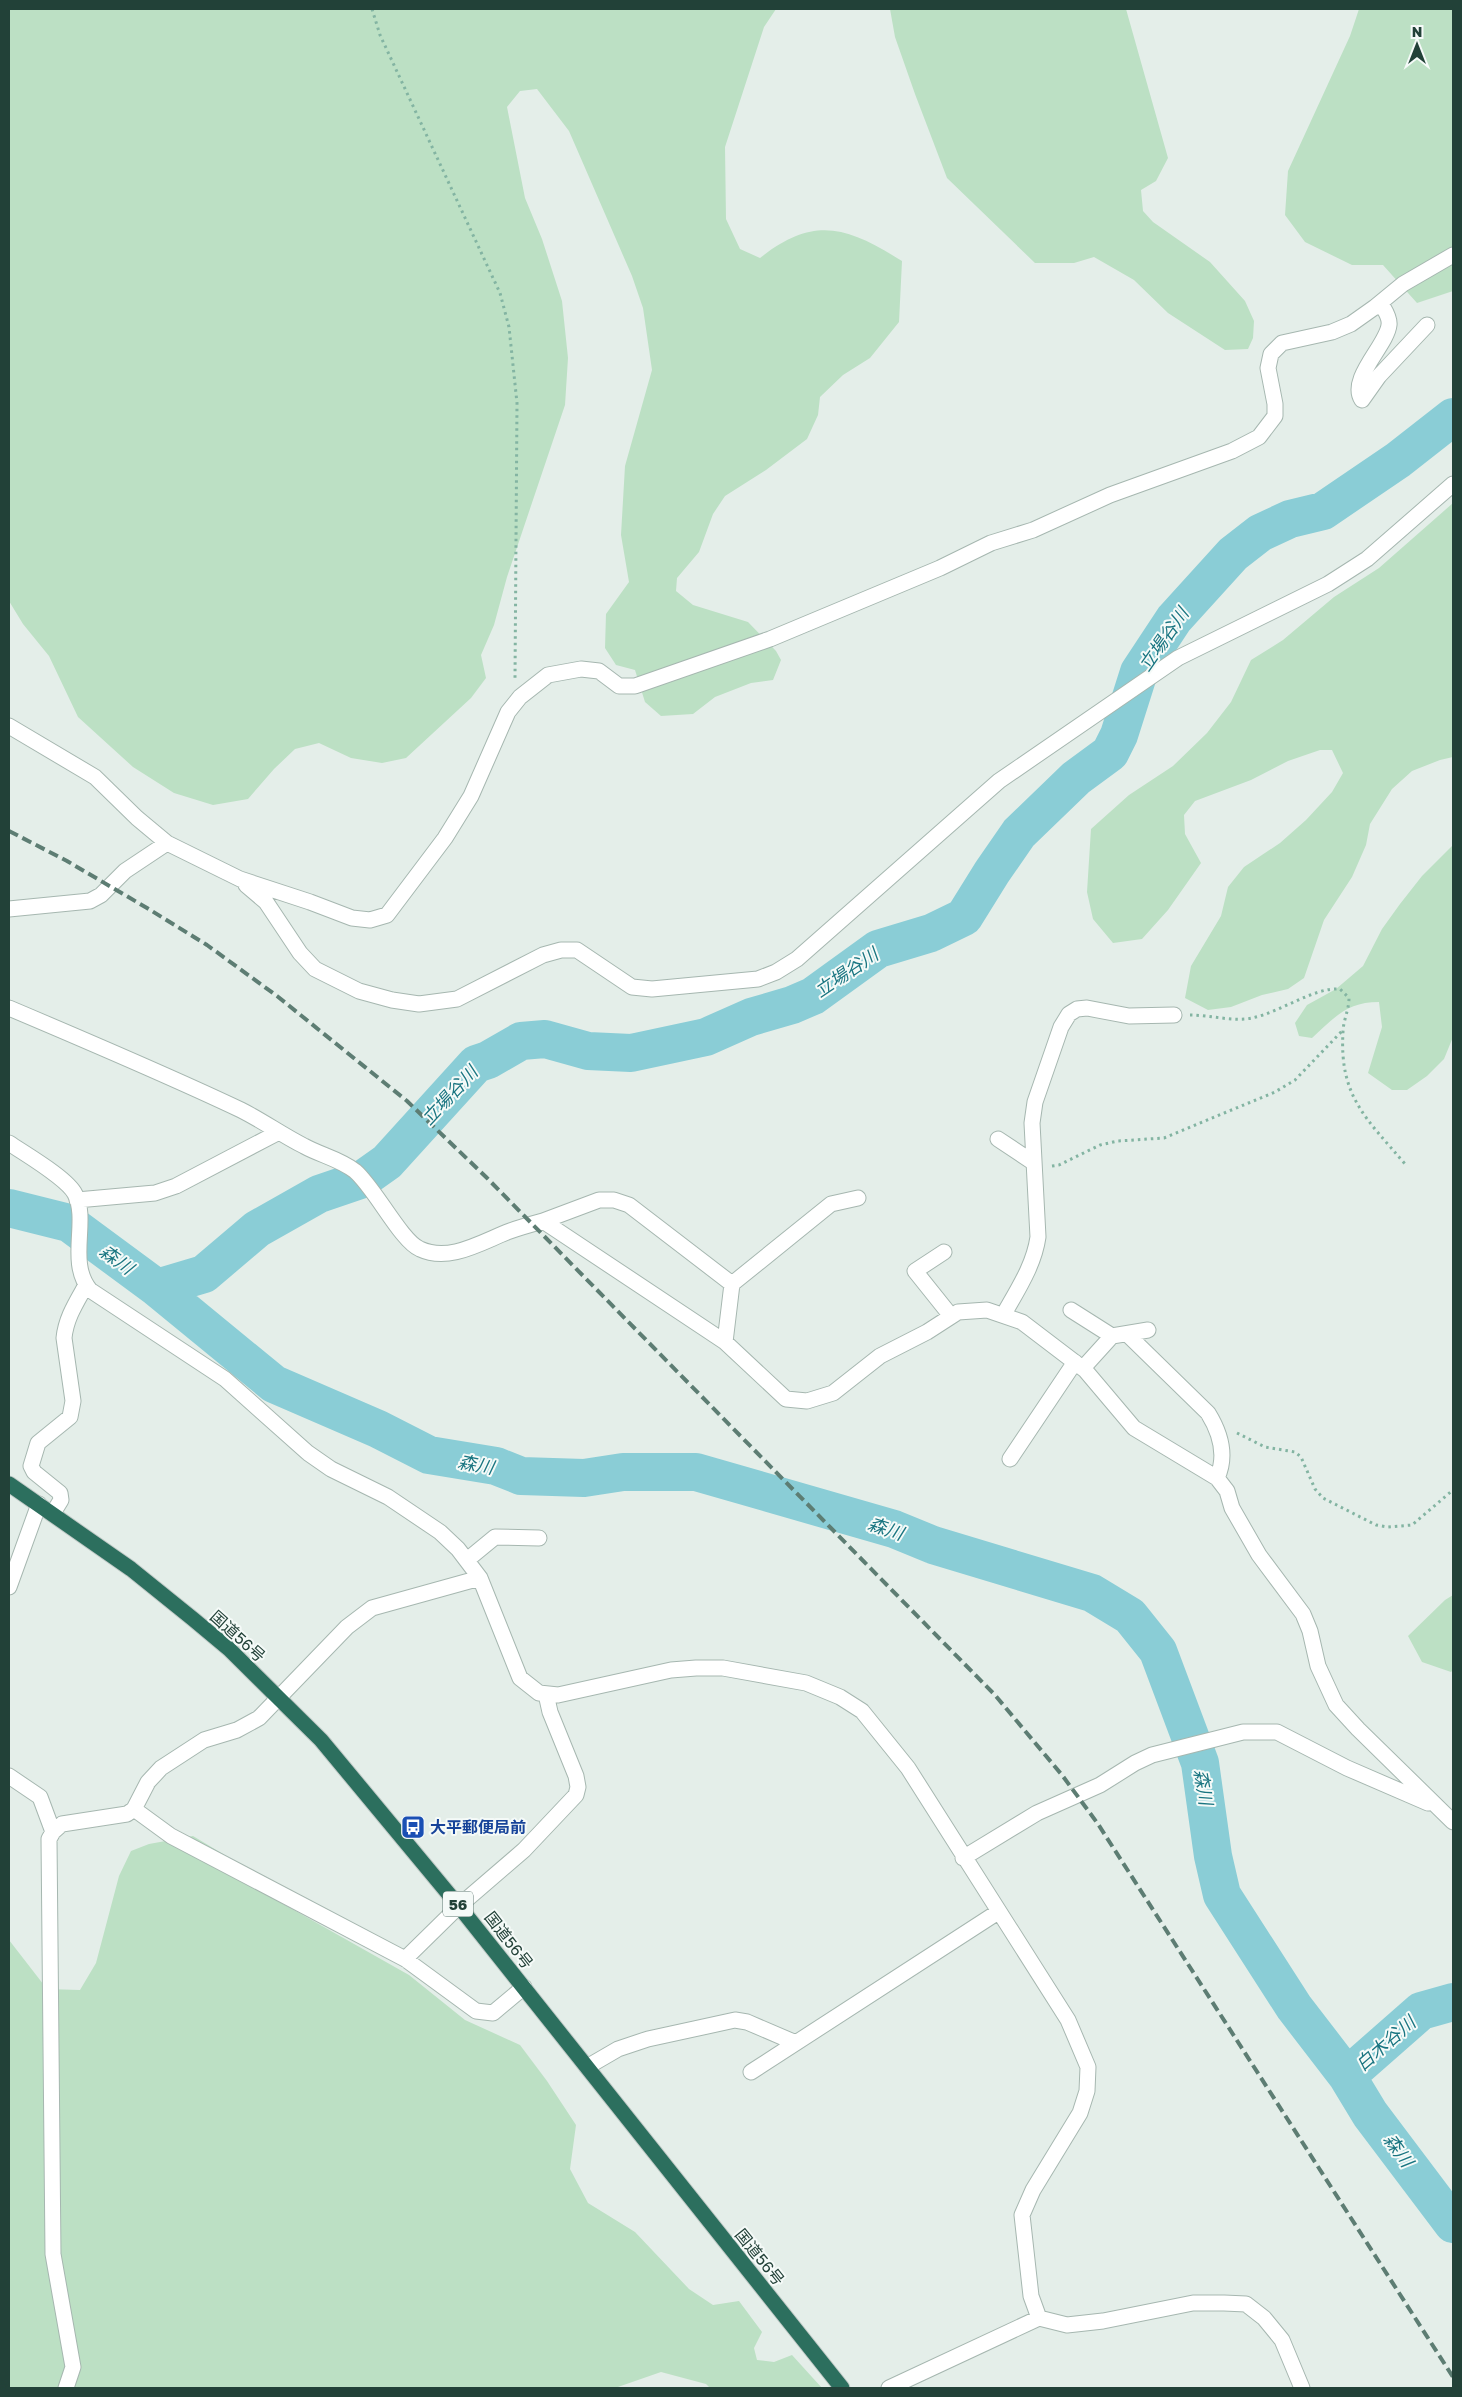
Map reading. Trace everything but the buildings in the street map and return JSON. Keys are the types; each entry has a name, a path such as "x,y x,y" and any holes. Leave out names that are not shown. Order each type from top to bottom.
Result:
{"highway":[{"name":"国道56号","path":"9,1484 131,1569 193,1618 280,1698 320,1740 459,1906 842,2388"}],"street":[{"path":"9,726 95,777 137,818 167,843 240,879 352,918 370,920 387,915 439,846 461,813 471,796 508,712 520,696 548,675 581,669 599,672 619,686 635,686 770,639 940,568 991,543 1040,527 1110,495 1232,451 1259,437 1275,416 1275,404 1268,368 1271,354 1282,343 1332,332 1351,324 1403,284 1453,255"},
{"path":"1374,307 1383,307 1387,314 1389,325 1384,338 1366,366 1360,387 1362,400 1379,376 1427,325"},
{"path":"240,879 266,902 300,953 315,969 359,991 392,1000 419,1004 457,999 543,955 561,950 577,950 632,987 652,989 758,979 776,972 797,959 999,781 1178,658 1328,584 1367,559 1453,484"},
{"path":"9,909 90,901 101,895 125,871 167,843"},
{"path":"9,1008 235,1107 355,1171 377,1196 404,1234 419,1249 437,1253 455,1252 484,1244 509,1231 543,1221 599,1200 614,1200 630,1205 732,1284"},
{"path":"1004,1314 1032,1262 1036,1249 1038,1237 1032,1123 1035,1102 1062,1027 1069,1014 1077,1009 1087,1008 1129,1016 1174,1016"},
{"path":"77,1200 155,1193 176,1186 279,1132"},
{"path":"998,1139 1034,1164"},
{"path":"9,1143 62,1180 74,1193 79,1205 80,1269 90,1290 225,1379 308,1453 331,1469 388,1497 426,1522 458,1548 480,1578 520,1678 539,1693 558,1695 671,1670 723,1668 806,1683 840,1697 862,1712 908,1768 963,1858 1068,2020 1088,2067 1087,2091 1080,2113 1033,2190 1022,2215 1031,2296 1039,2318"},
{"path":"725,1342 732,1284 831,1204 858,1198"},
{"path":"543,1221 725,1342 786,1399 807,1401 833,1393 880,1356 927,1332 958,1312 970,1309 987,1310 1004,1314 1022,1322 1079,1365 1134,1428 1217,1478 1227,1491 1232,1508 1259,1555 1303,1614 1310,1631 1318,1666 1336,1704 1358,1729 1453,1822"},
{"path":"944,1252 915,1271 951,1316"},
{"path":"53,1513 61,1500 60,1493 34,1472 32,1460 38,1443 70,1417 73,1401 64,1338 65,1328 66,1320 86,1285"},
{"path":"1071,1310 1112,1336"},
{"path":"1010,1459 1079,1365 1112,1336 1148,1330"},
{"path":"1127,1334 1208,1413 1217,1427 1222,1444 1223,1465 1217,1478"},
{"path":"9,1587 39,1504"},
{"path":"467,1560 495,1537 539,1538"},
{"path":"66,2388 73,2368 53,2254 49,1839 53,1832 62,1824 127,1814 134,1809 148,1782 161,1768 204,1740 237,1730 258,1718 280,1698 347,1627 372,1608 480,1578"},
{"path":"405,1959 459,1906 524,1850 576,1795 578,1787 576,1776 550,1712 546,1694"},
{"path":"963,1858 1037,1814 1100,1785 1134,1763 1152,1755 1243,1732 1277,1732 1348,1768 1453,1815"},
{"path":"9,1776 40,1797 53,1832"},
{"path":"134,1809 171,1836 405,1959 476,2010 493,2013 524,1987"},
{"path":"751,2072 998,1912"},
{"path":"587,2067 618,2049 648,2039 735,2020 747,2022 796,2043"},
{"path":"889,2388 1039,2318 1067,2325 1103,2322 1193,2303 1246,2304 1264,2318 1282,2340 1302,2388"}],"path":[{"path":"372,9 380,35 500,293 509,327 517,403 513,674 520,696"},
{"path":"1174,1016 1207,1015 1250,1019 1287,1007 1327,988 1340,989 1349,998 1349,1010 1342,1030 1343,1056 1348,1084 1357,1107 1405,1164"},
{"path":"1034,1164 1044,1166 1060,1165 1100,1145 1118,1141 1164,1138 1275,1092 1294,1080 1342,1030"},
{"path":"1217,1427 1230,1430 1265,1447 1294,1452 1301,1457 1315,1489 1323,1498 1376,1525 1388,1527 1412,1524 1453,1490"}],"green space":[{"path":"9,9 776,9 764,27 725,147 726,219 740,249 760,258 780,244 798,236 815,231 831,231 864,240 902,261 899,322 870,358 843,375 820,397 818,415 807,439 766,470 725,496 713,514 699,552 677,578 676,591 693,605 748,622 776,651 781,660 773,680 751,683 715,697 693,714 661,716 645,702 635,670 616,665 605,648 606,614 629,582 621,535 625,466 652,370 643,308 632,276 569,131 537,89 520,91 507,107 525,198 542,239 562,301 568,358 565,405 507,577 494,625 481,655 486,678 471,698 406,758 382,763 351,758 319,743 295,749 274,769 248,799 213,805 174,793 133,767 78,717 49,656 23,624 9,601"},
{"path":"890,9 1126,9 1168,158 1156,181 1141,190 1143,211 1153,222 1210,262 1245,301 1254,321 1253,338 1248,349 1225,350 1168,313 1134,280 1094,257 1074,263 1035,263 947,178 895,37"},
{"path":"1359,9 1453,9 1453,291 1417,303 1383,265 1352,265 1305,242 1285,215 1288,171 1350,36"},
{"path":"1453,503 1453,757 1412,771 1392,789 1370,824 1366,845 1352,877 1324,920 1304,978 1288,989 1262,995 1231,1007 1208,1010 1185,998 1191,966 1221,916 1228,887 1244,867 1280,843 1306,820 1332,792 1343,773 1332,750 1320,750 1288,761 1251,780 1195,801 1184,815 1185,834 1201,863 1168,910 1142,939 1113,943 1093,919 1087,892 1091,829 1129,795 1173,766 1207,733 1231,702 1251,660 1283,640 1334,597 1379,568"},
{"path":"1453,845 1453,1037 1444,1059 1427,1076 1407,1090 1392,1090 1368,1073 1382,1027 1379,1002 1358,1005 1342,1012 1312,1038 1299,1036 1295,1023 1307,1005 1336,989 1363,966 1382,929 1400,904 1422,876"},
{"path":"1453,1595 1453,1670 1451,1672 1422,1662 1408,1636 1445,1600"},
{"path":"193,1836 223,1854 262,1892 409,1975 465,2020 520,2045 576,2125 570,2169 588,2203 635,2232 689,2289 713,2305 739,2301 762,2332 754,2348 757,2360 774,2362 792,2355 822,2388 710,2388 706,2384 661,2372 615,2388 9,2388 9,1940 47,1989 80,1990 96,1963 119,1876 131,1851 149,1844"}],"waterway":[{"name":"立場谷川","path":"157,1288 204,1274 257,1229 319,1194 363,1179 387,1162 476,1064 488,1060 521,1041 545,1039 588,1051 631,1053 706,1037 751,1017 792,1005 813,996 878,949 931,933 964,917 1019,833 1076,778 1110,753 1119,735 1139,672 1174,619 1233,554 1260,533 1290,519 1323,511 1398,460 1453,417"},
{"name":"森川","path":"9,1208 69,1223 157,1288 274,1384 378,1429 429,1455 496,1466 521,1476 584,1478 623,1472 696,1472 894,1529 933,1545 1092,1593 1130,1616 1158,1651 1200,1763 1213,1856 1222,1895 1294,2007 1347,2076 1370,2114 1453,2224"},
{"name":"白木谷川","path":"1347,2076 1421,2011 1453,2002"}],"railway":[{"path":"9,831 67,861 207,945 277,996 407,1101 486,1177 995,1695 1062,1775 1098,1824 1453,2377"}],"place":[{"name":"大平郵便局前","path":"413,1827"}]}
